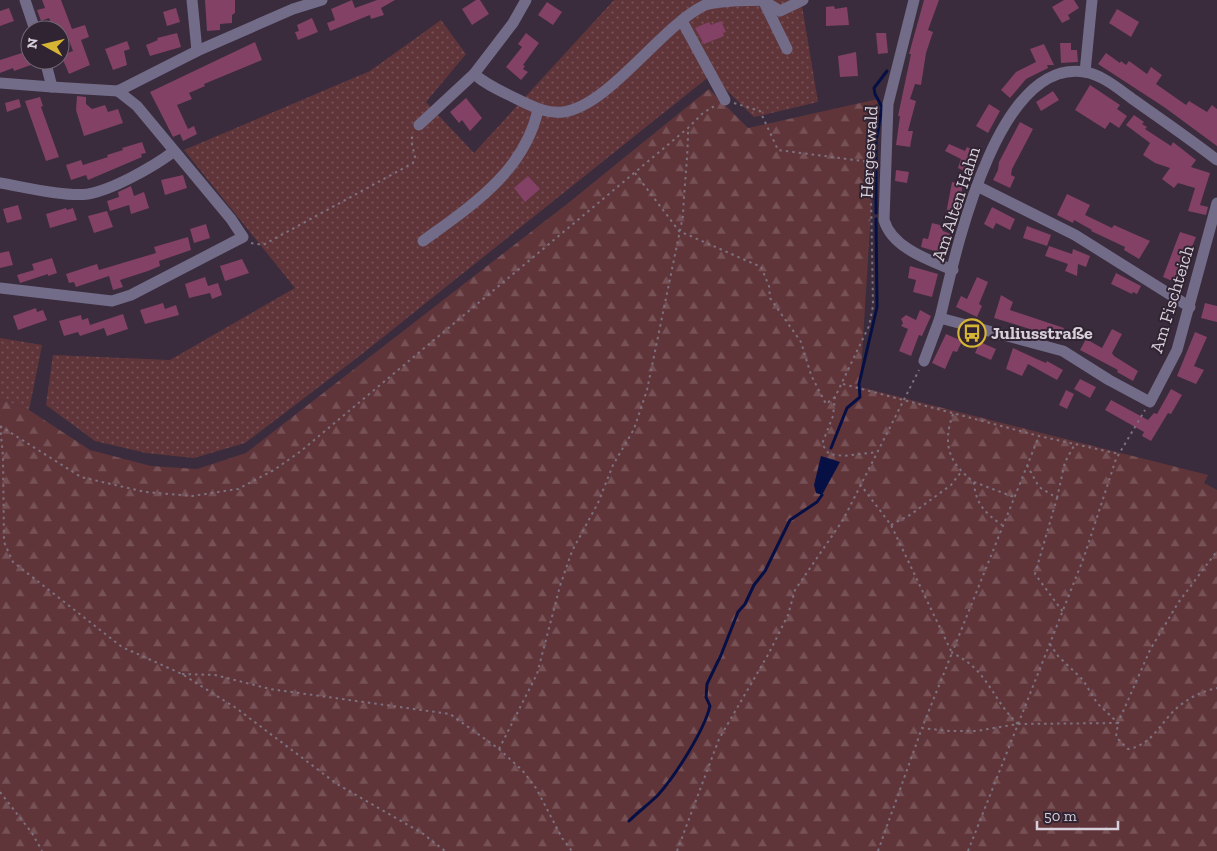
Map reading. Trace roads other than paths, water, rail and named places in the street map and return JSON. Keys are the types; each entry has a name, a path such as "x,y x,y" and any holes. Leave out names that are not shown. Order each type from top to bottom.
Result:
{"street":[{"path":"25,0 32,20"},
{"path":"192,0 197,51"},
{"path":"0,83 118,91 293,4 322,0"},
{"path":"419,125 474,74 513,23 526,0"},
{"path":"474,74 487,85 538,110 562,112 585,105 682,22 706,5 722,2 763,0 780,11 803,0"},
{"path":"763,0 788,49"},
{"name":"Hergeswald","path":"914,0 888,104 884,220 886,230 906,247 953,270"},
{"path":"1092,0 1085,72 1106,81 1217,160"},
{"path":"682,22 725,100"},
{"path":"48,70 52,87"},
{"name":"Am Alten Hahn","path":"940,318 986,159 1014,110 1031,89 1051,77 1085,72"},
{"path":"0,288 112,301 131,295 243,237 231,219 173,152 137,106 118,91"},
{"path":"423,241 488,192 508,174 527,142 538,110"},
{"path":"0,183 86,194 110,187 163,160 173,152"},
{"path":"977,186 1075,235 1190,307"},
{"name":"Am Fischteich","path":"940,318 1063,351 1109,380 1150,402 1177,350 1217,203"},
{"path":"924,361 940,318"}],"waterway":[{"path":"876,213 876,142 882,107 874,88 887,71"},
{"path":"831,448 847,408 860,397 859,384 877,307 876,219"},
{"path":"629,821 658,795 688,753 707,716 710,706 706,697 707,684 738,612 765,571 790,520 817,502 822,495"}],"place":[{"name":"Juliusstraße","path":"972,333"}]}
